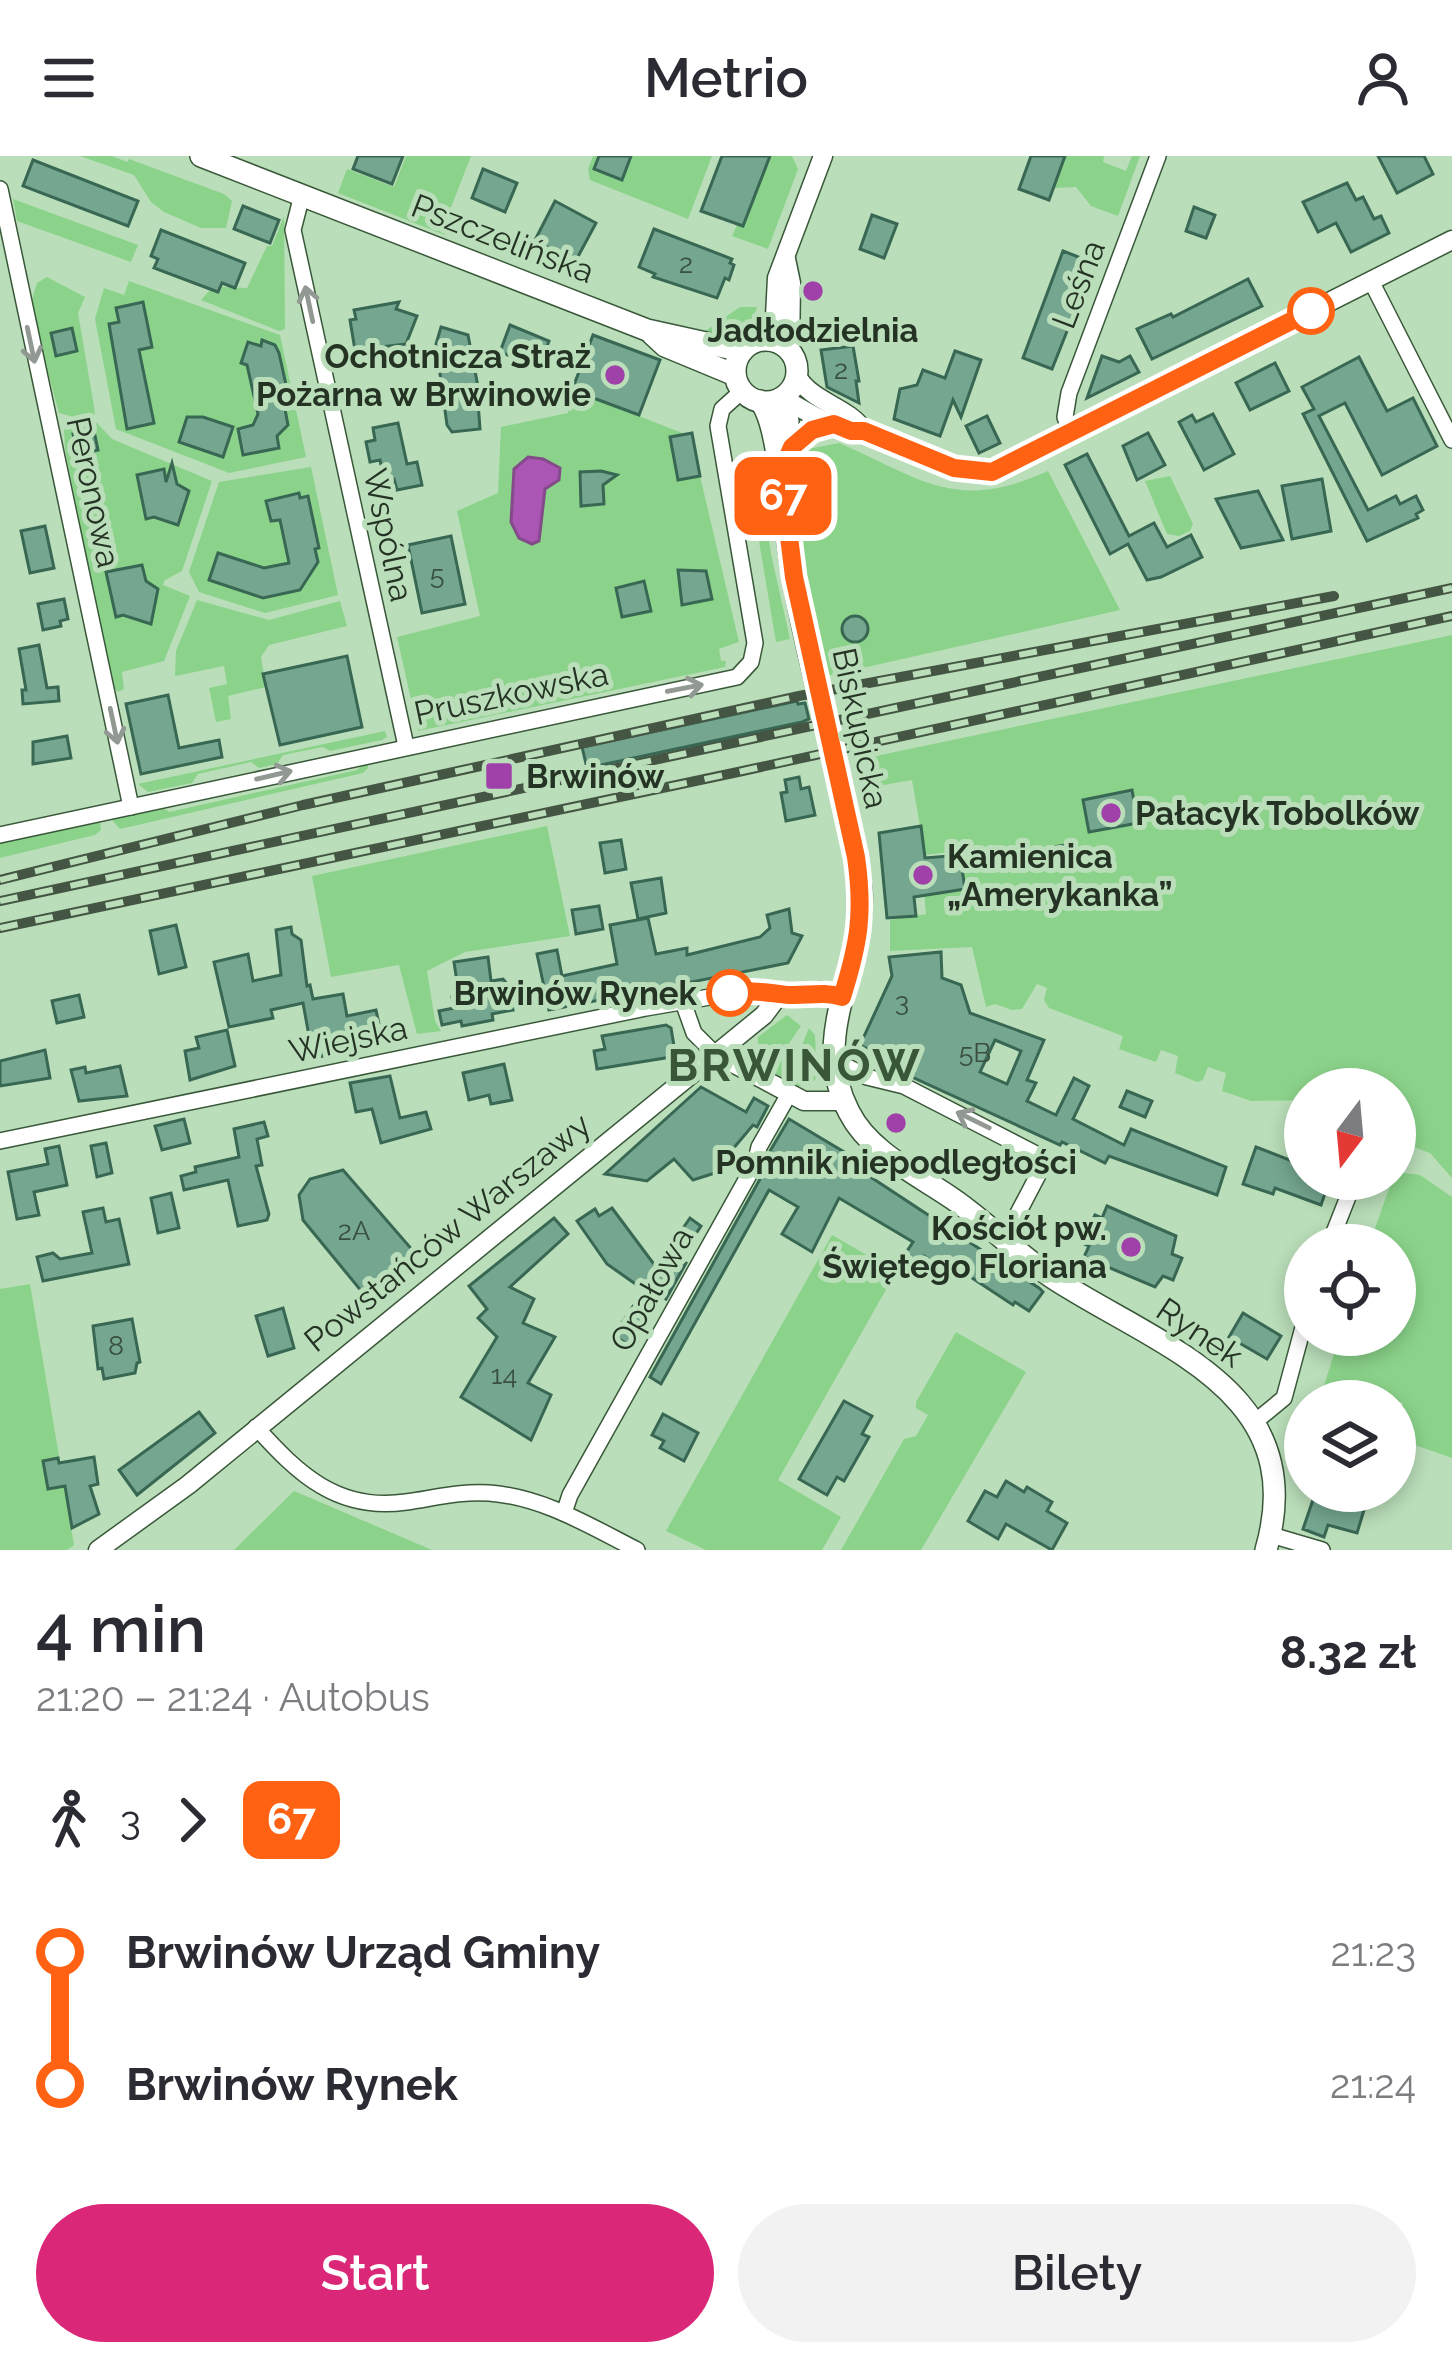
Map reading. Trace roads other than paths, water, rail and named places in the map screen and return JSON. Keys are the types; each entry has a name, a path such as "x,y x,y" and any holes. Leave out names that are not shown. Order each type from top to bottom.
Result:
{"main road":[{"name":"Pszczelińska","path":"201,156 647,330 742,351"},
{"name":"Pszczelińska","path":"647,330 665,346 755,391"},
{"path":"766,340 790,351 797,376 755,391 742,351 766,340"},
{"name":"Biskupicka","path":"755,391 770,416 784,464 787,539 861,890 860,938 842,997"},
{"name":"Rynek","path":"842,997 834,1060 844,1101 857,1126 873,1143 970,1210 1054,1279 1208,1372 1256,1420 1273,1463 1276,1487 1269,1542"}],"street":[{"path":"766,340 775,316 777,278 823,156"},
{"name":"Leśna","path":"1071,434 1065,416 1069,393 1158,156"},
{"name":"Peronowa","path":"0,189 131,807"},
{"name":"Wspólna","path":"302,195 293,230 406,746"},
{"path":"755,391 851,431 864,431 970,471 1003,468 1452,240"},
{"path":"786,259 792,303 790,351"},
{"path":"1371,281 1452,440"},
{"path":"797,376 803,387 857,421 864,431"},
{"name":"Pruszkowska","path":"0,835 724,681 744,671 755,643 718,427 722,409 755,391"},
{"path":"784,464 808,432 834,424"},
{"name":"Wiejska","path":"0,1141 683,1002 756,989 779,994"},
{"path":"779,994 822,992 842,997"},
{"name":"Powstańców Warszawy","path":"98,1550 188,1485 768,1011 779,994"},
{"path":"683,1002 694,1034 714,1053 789,1094 814,1103 844,1101"},
{"path":"834,1060 868,1077 904,1086 1036,1154 1038,1175 1004,1240"},
{"name":"Opałowa","path":"564,1513 789,1094"},
{"path":"1256,1420 1283,1400 1295,1356"},
{"path":"256,1426 298,1472 354,1502 389,1504 489,1493 539,1503 637,1550"},
{"path":"1269,1542 1322,1550"}],"railway":[{"path":"0,901 1452,588"},
{"path":"0,880 303,805 799,696 1334,596"},
{"path":"0,928 1452,616"}],"place":[{"name":"Jadłodzielnia","path":"813,291"},
{"name":"Ochotnicza Straż Pożarna w Brwinowie","path":"615,375"},
{"name":"Brwinów","path":"499,776"},
{"name":"Pałacyk Tobolków","path":"1111,813"},
{"name":"Kamienica „Amerykanka”","path":"923,875"},
{"name":"Brwinów Rynek","path":"730,993"},
{"name":"Pomnik niepodległości","path":"896,1123"},
{"name":"Kościół pw. Świętego Floriana","path":"1131,1247"}],"district":[{"name":"BRWINÓW","path":"795,1065"}]}
